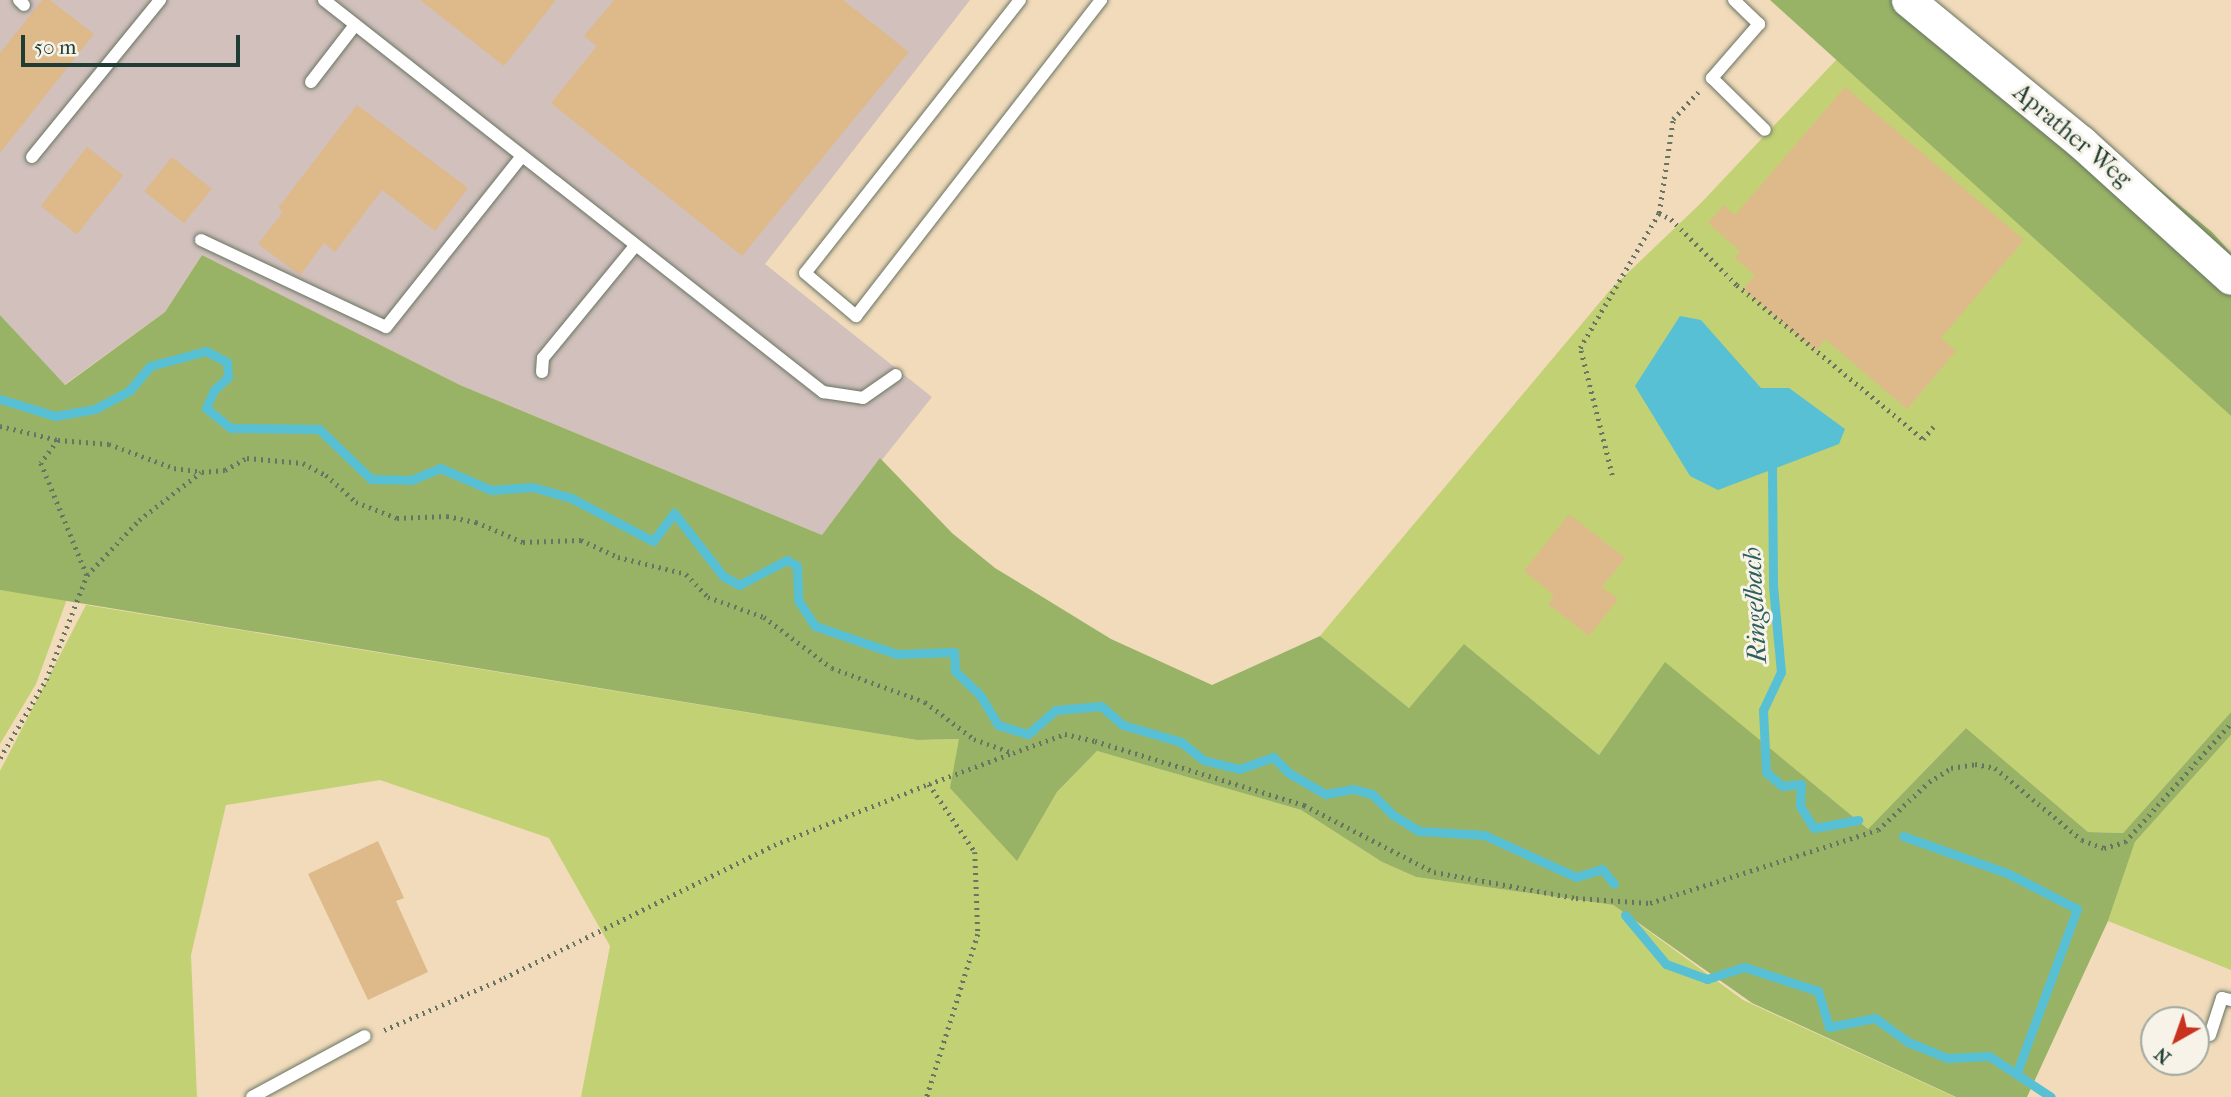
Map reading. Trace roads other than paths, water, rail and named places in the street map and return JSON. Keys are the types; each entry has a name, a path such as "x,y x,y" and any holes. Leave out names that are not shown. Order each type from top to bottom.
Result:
{"street":[{"name":"Aprather Weg","path":"1908,0 2081,142 2231,278"}],"lane":[{"path":"32,157 160,0"},
{"path":"324,0 823,392 863,398 896,374"},
{"path":"1020,0 805,273 856,316 1101,0"},
{"path":"1734,0 1759,24 1712,78 1765,130"},
{"path":"312,82 355,25"},
{"path":"201,240 386,327 521,156"},
{"path":"542,372 543,358 635,246"},
{"path":"2210,1035 2222,998 2231,1000"},
{"path":"252,1097 365,1036"}],"water":[{"path":"1680,316 1701,320 1761,388 1789,388 1845,429 1839,444 1718,490 1690,476 1635,386"}],"waterway":[{"path":"0,399 55,416 95,409 130,390 150,366 206,351 227,362 228,377 214,390 206,408 231,428 319,429 371,479 411,480 440,468 491,490 532,487 571,498 653,541 674,513 723,576 739,585 787,560 797,566 798,600 815,626 897,654 954,652 955,671 980,695 998,725 1028,734 1056,710 1101,706 1123,725 1181,742 1203,760 1239,769 1273,757 1289,773 1325,794 1353,789 1372,794 1393,815 1419,831 1484,835 1576,877 1602,869 1614,884"},
{"name":"Ringelbach","path":"1772,467 1773,586 1781,672 1763,710 1766,772 1782,786 1801,784 1800,806 1814,828 1858,820"},
{"name":"Ringelbach","path":"1903,836 2009,874 2077,909 2017,1072"},
{"path":"1625,915 1666,964 1707,979 1744,967 1818,991 1829,1027 1875,1018 1908,1042 1947,1058 1989,1056 2051,1097"}]}
